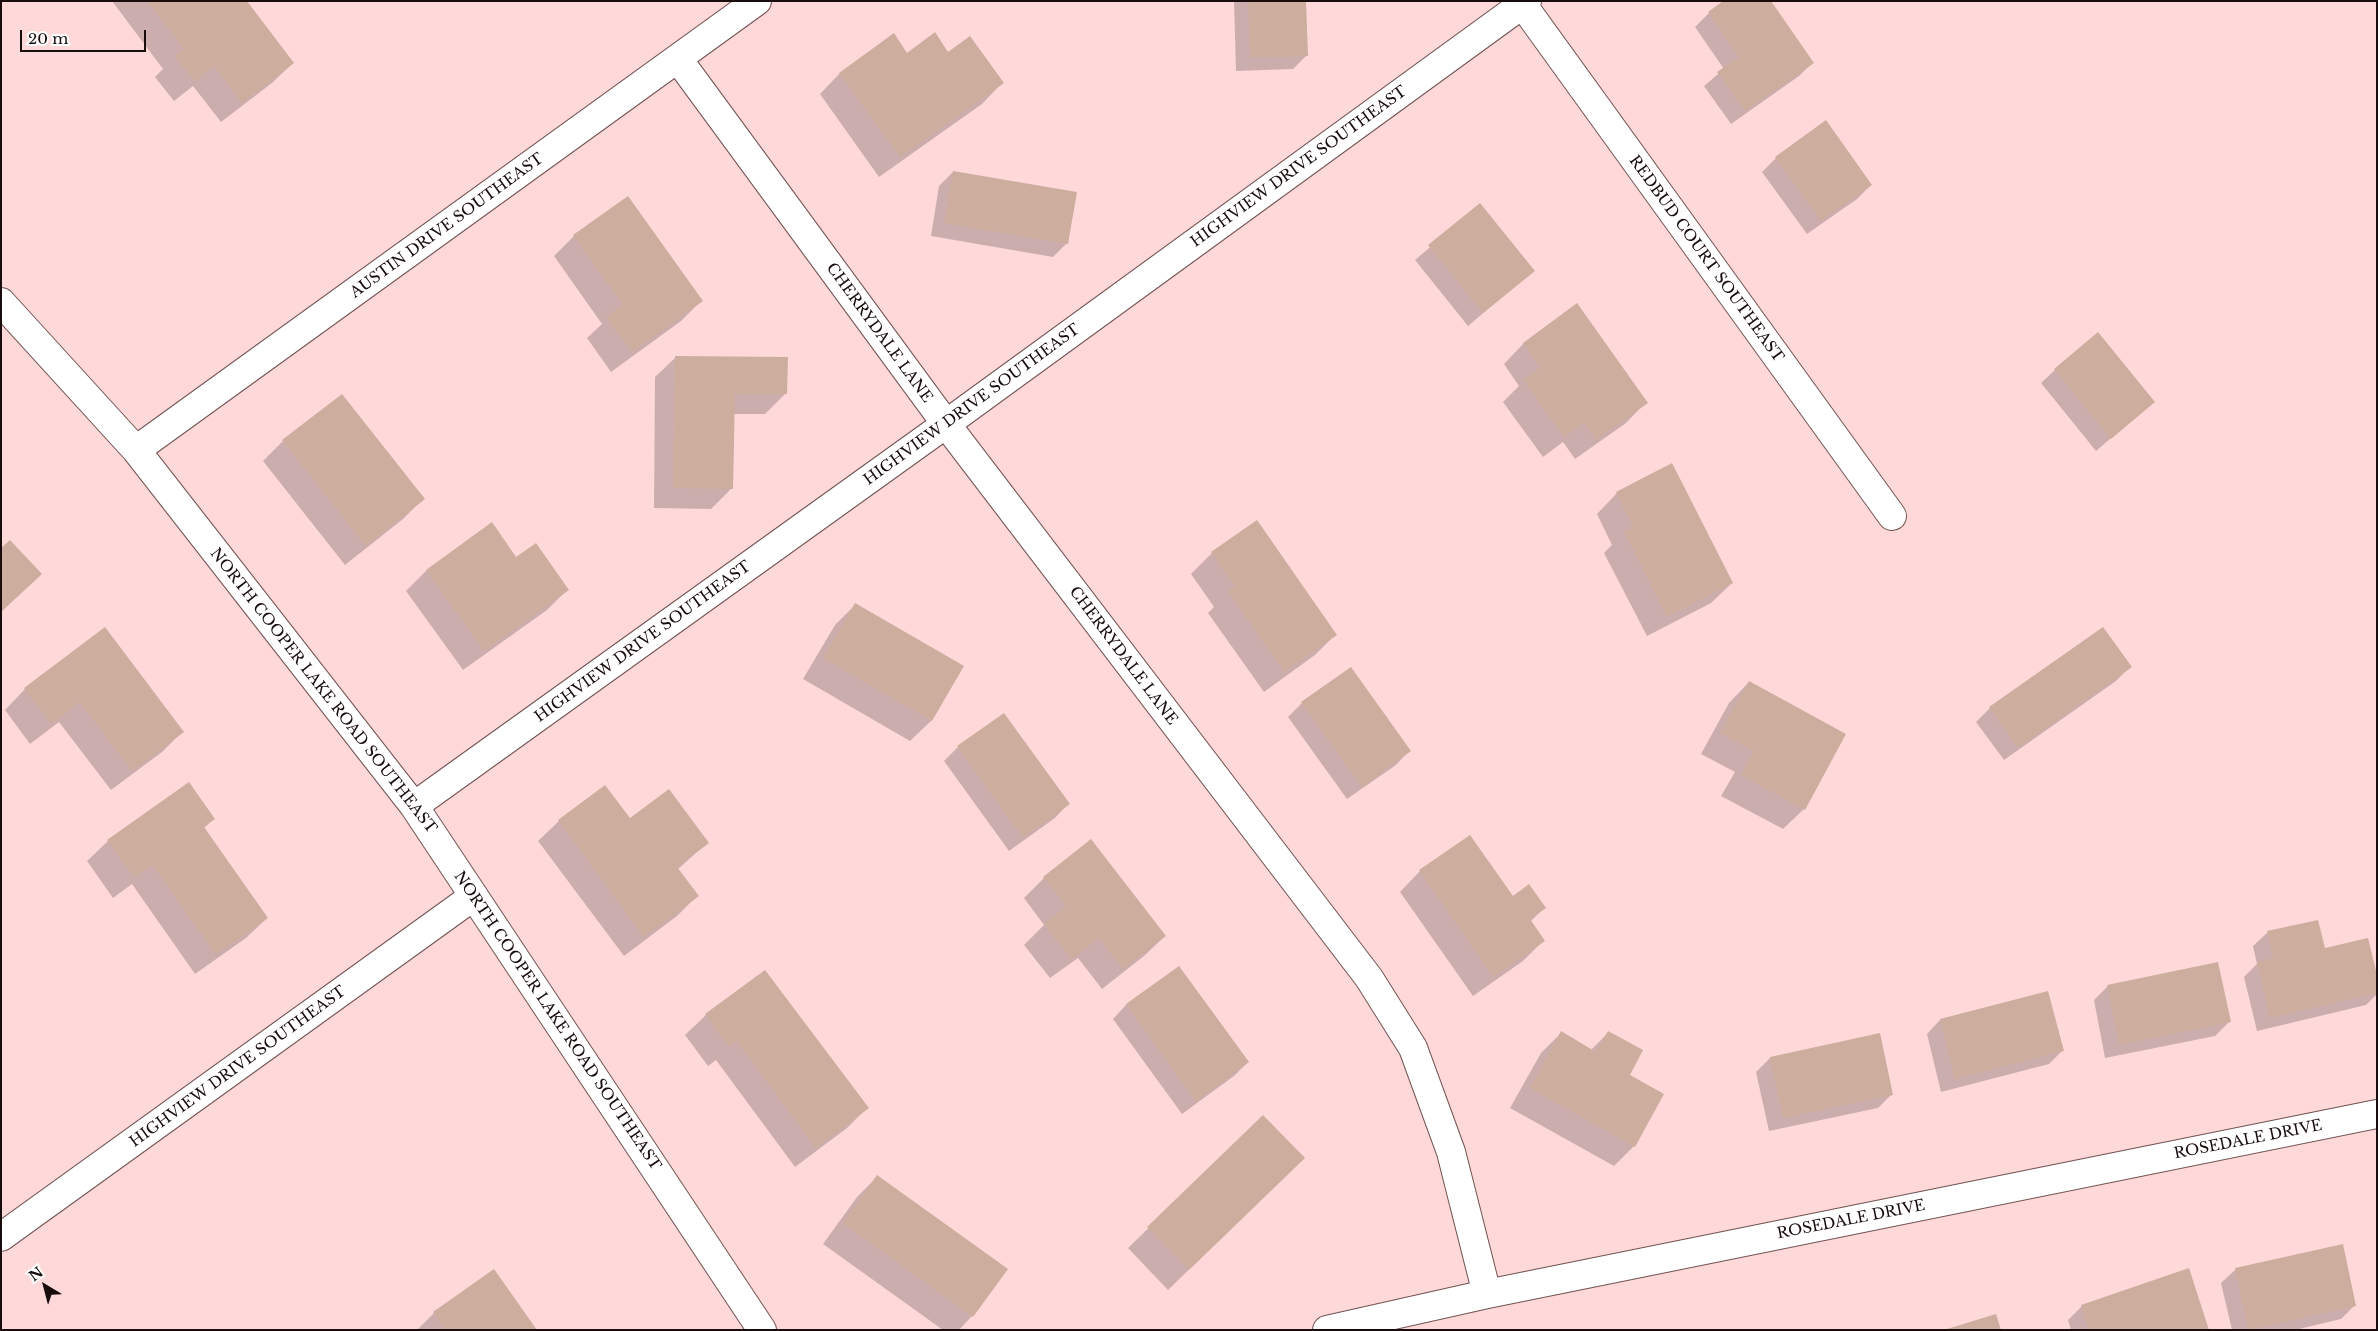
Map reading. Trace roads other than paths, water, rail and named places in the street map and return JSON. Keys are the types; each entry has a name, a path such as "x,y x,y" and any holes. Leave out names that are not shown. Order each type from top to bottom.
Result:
{"street":[{"name":"AUSTIN DRIVE SOUTHEAST","path":"136,450 757,1"},
{"name":"HIGHVIEW DRIVE SOUTHEAST","path":"414,806 946,424 1523,2"},
{"name":"REDBUD COURT SOUTHEAST","path":"1523,2 1892,516"},
{"name":"CHERRYDALE LANE","path":"678,59 946,424 1369,978 1413,1048 1450,1152 1487,1294"},
{"name":"NORTH COOPER LAKE ROAD SOUTHEAST","path":"1,302 136,450 414,806 762,1330"},
{"name":"HIGHVIEW DRIVE SOUTHEAST","path":"1,1237 474,896"},
{"name":"ROSEDALE DRIVE","path":"1327,1330 1487,1294 2377,1114"}]}
